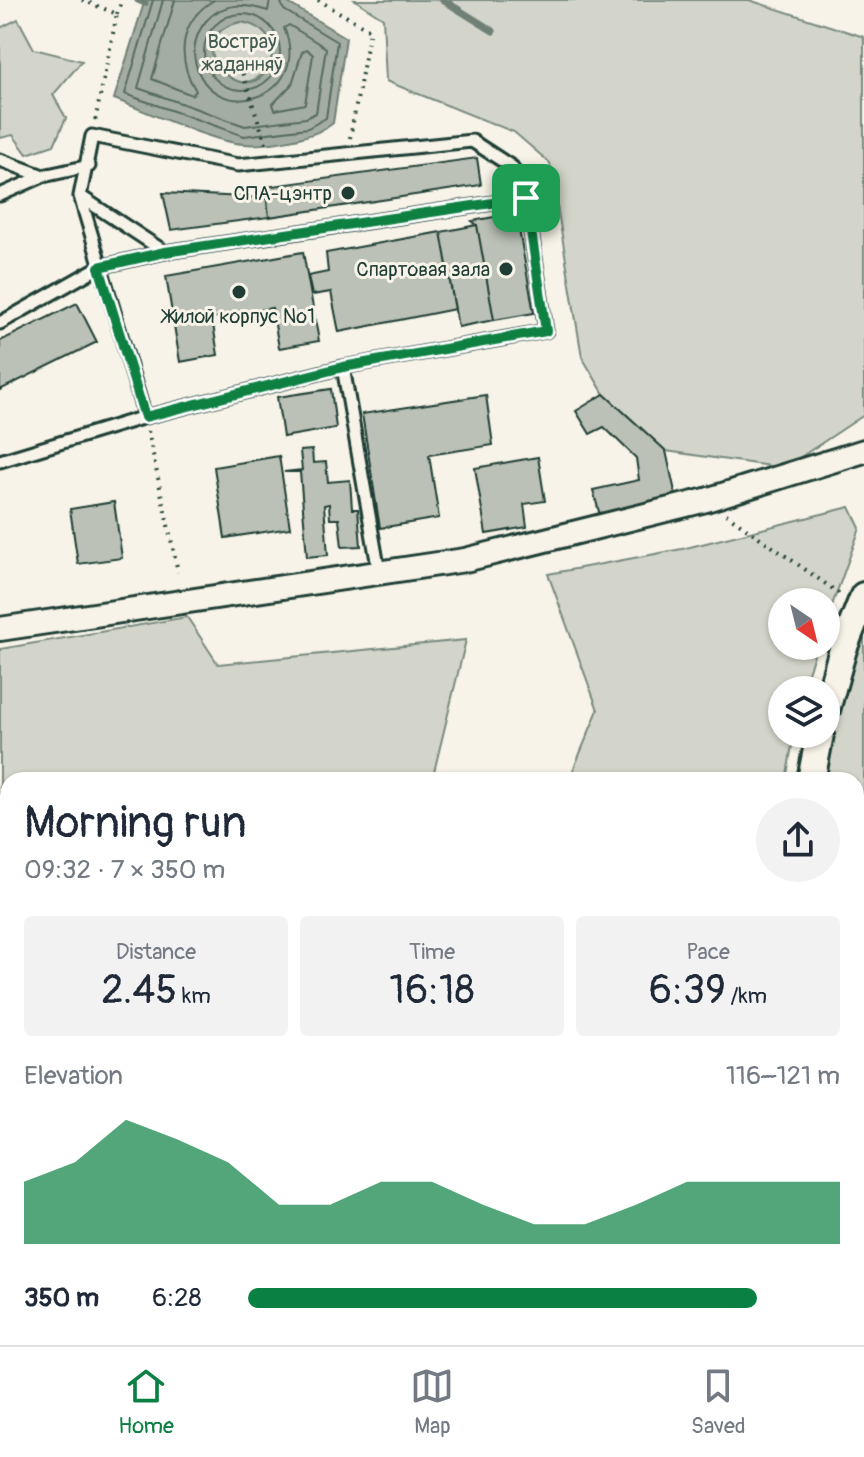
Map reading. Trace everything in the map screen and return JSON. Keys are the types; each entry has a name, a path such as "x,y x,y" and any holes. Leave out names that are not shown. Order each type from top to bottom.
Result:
{"street":[{"path":"0,629 465,560 706,500 864,451"},
{"path":"835,676 864,596"},
{"path":"813,772 817,748"}],"lane":[{"path":"0,461 145,417 343,367 546,331 526,198 512,167 472,141 238,165 92,136 89,166 80,196 145,417"},
{"path":"0,160 43,176"},
{"path":"0,195 43,176 89,166"},
{"path":"80,196 165,252"},
{"path":"0,323 99,267 165,252 526,198"},
{"path":"343,367 379,572"}],"path":[{"path":"82,0 117,14"},
{"path":"318,0 370,30 347,156"},
{"path":"92,136 121,2"},
{"path":"240,66 268,150"},
{"path":"145,417 178,572"},
{"path":"706,500 829,586"}],"green space":[{"path":"355,0 749,0 864,37 864,415 784,468 666,451 604,394 582,357 550,163 514,132 386,81 383,18"},
{"path":"18,19 34,49 82,61 53,95 66,118 54,145 27,154 13,135 0,138 0,28"},
{"name":"Востраў жаданняў","path":"242,22 263,31 272,52 263,73 242,82 221,73 212,52 221,31"},
{"path":"850,507 860,528 838,588 768,588 768,660 812,660 807,676 768,676 768,748 792,748 787,772 572,772 598,710 548,574 682,549"},
{"path":"864,596 864,772 814,772 821,748 840,748 840,676 837,676"},
{"path":"187,617 218,664 466,640 434,772 0,772 0,649"}],"water":[{"path":"145,0 283,0 346,38 333,123 303,137 265,144 231,142 114,99","holes":["241,22 265,34 272,46 271,60 261,77 248,82 234,79 222,70 214,57 212,43 221,31"]}],"building":[{"name":"СПА-цэнтр","path":"477,158 481,185 269,217 265,187"},
{"path":"163,193 267,198 269,217 171,230"},
{"name":"Спартовая зала","path":"516,213 534,313 494,320 477,225 472,221"},
{"path":"477,225 494,320 458,327 441,232"},
{"path":"441,232 455,309 339,332 331,292 312,295 308,276 328,272 326,253"},
{"name":"Жилой корпус №1","path":"303,252 319,341 279,348 272,308 212,318 218,355 180,362 166,276"},
{"path":"77,303 97,342 0,390 0,341"},
{"path":"331,389 336,428 283,437 277,397"},
{"path":"604,394 666,451 677,501 601,519 593,490 639,480 636,458 604,427 590,434 576,411"},
{"path":"486,395 493,445 429,455 439,518 380,528 362,414"},
{"path":"312,450 313,463 326,462 328,482 350,480 352,509 358,509 361,546 342,547 339,519 330,519 329,504 324,505 328,555 307,557 300,472 284,472 302,470 300,451"},
{"path":"279,456 290,528 225,538 214,467"},
{"path":"538,457 545,501 524,504 527,527 486,534 475,468"},
{"path":"114,502 122,558 78,564 70,509"}],"waterway":[{"path":"138,0 145,3"},
{"path":"443,0 493,31"}],"place":[{"name":"СПА-цэнтр","path":"348,193"},
{"name":"Спартовая зала","path":"506,269"},
{"name":"Жилой корпус №1","path":"239,292"}],"route":[{"path":"526,198 546,331 343,367 145,417 99,267 165,252 526,198"}]}
